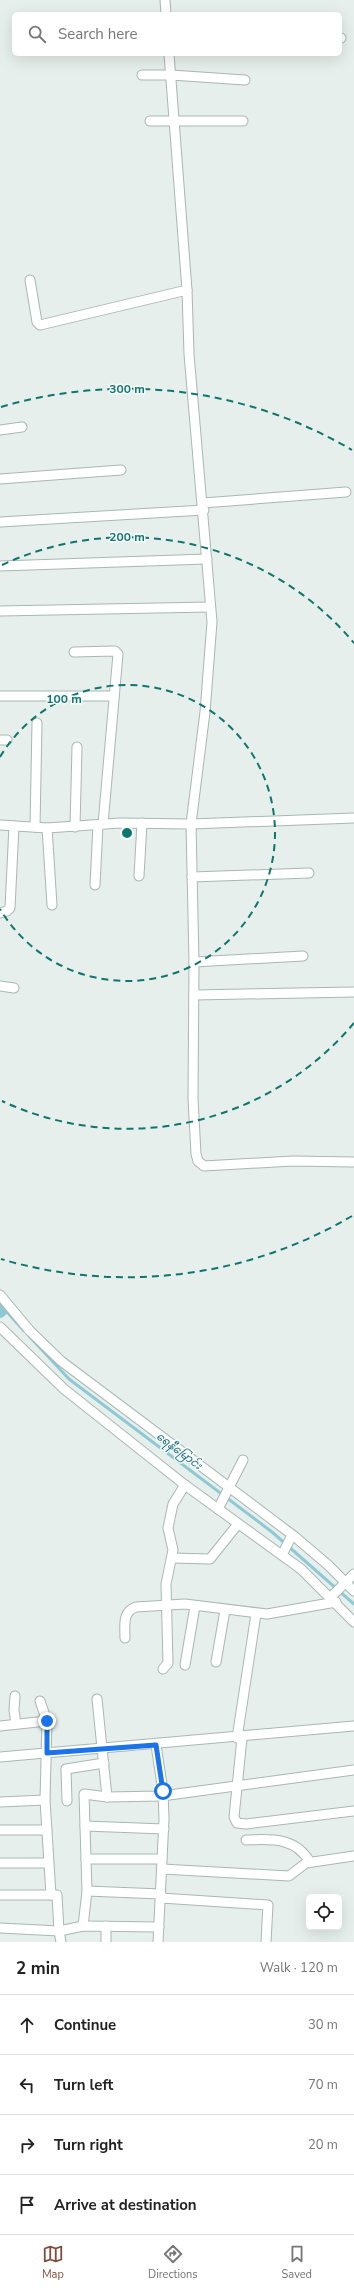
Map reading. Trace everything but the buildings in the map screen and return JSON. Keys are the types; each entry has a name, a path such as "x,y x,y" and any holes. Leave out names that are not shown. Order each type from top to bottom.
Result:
{"street":[{"path":"165,0 166,12"},
{"path":"170,56 187,290 189,354 208,559 212,630 205,712 187,823 192,877 194,962 193,1099 196,1154 198,1161 204,1166 293,1161 354,1162"},
{"path":"142,75 171,75 245,80"},
{"path":"150,121 243,121"},
{"path":"30,280 37,322 40,325 187,290"},
{"path":"0,430 22,427"},
{"path":"0,479 121,470"},
{"path":"0,522 203,506 346,492"},
{"path":"0,566 208,559"},
{"path":"0,611 210,607"},
{"path":"74,652 117,652 95,885"},
{"path":"0,696 114,696"},
{"path":"35,827 37,723"},
{"path":"75,827 77,747"},
{"path":"0,825 47,828 142,823 354,818"},
{"path":"139,876 142,823"},
{"path":"0,913 7,911 10,908 14,826"},
{"path":"47,828 52,905"},
{"path":"192,877 309,873"},
{"path":"194,962 303,956"},
{"path":"0,986 14,988"},
{"path":"194,995 354,992"},
{"path":"0,1295 30,1331 61,1362 227,1490 291,1537 346,1582 354,1591"},
{"path":"0,1327 64,1389 185,1485 301,1569 333,1598 354,1622"},
{"path":"218,1508 243,1460"},
{"path":"163,1669 168,1663 166,1584 172,1558 172,1550 168,1535 170,1515 173,1504 185,1485"},
{"path":"172,1558 210,1559 238,1524"},
{"path":"282,1554 291,1537"},
{"path":"125,1638 125,1620 130,1609 136,1607 166,1605 195,1606 256,1614 284,1612 333,1598 354,1574"},
{"path":"185,1665 195,1606"},
{"path":"216,1662 225,1610"},
{"path":"256,1614 239,1738 234,1817 237,1824 354,1811"},
{"path":"15,1696 14,1710 16,1724"},
{"path":"97,1699 108,1797"},
{"path":"40,1701 47,1721 46,1800 48,1863 51,1895"},
{"path":"0,1726 47,1721"},
{"path":"0,1757 239,1738 354,1726"},
{"path":"156,1745 163,1796 164,1829 158,1942"},
{"path":"67,1801 66,1769 104,1763"},
{"path":"83,1926 87,1891 84,1794 108,1797 163,1796 354,1770"},
{"path":"0,1802 46,1800"},
{"path":"85,1826 164,1829"},
{"path":"0,1830 47,1830"},
{"path":"246,1840 268,1839 290,1842 304,1852 310,1862"},
{"path":"162,1869 289,1876 296,1872 302,1864 354,1856"},
{"path":"86,1859 162,1859"},
{"path":"0,1863 48,1863"},
{"path":"87,1891 268,1904 266,1942"},
{"path":"0,1894 57,1896 60,1942"},
{"path":"0,1928 60,1931 83,1926 159,1927"},
{"path":"106,1926 106,1942"}],"waterway":[{"name":"ရေနီမြောင်း","path":"0,1304 24,1331"},
{"name":"ရေနီမြောင်း","path":"0,1313 5,1309"},
{"name":"ရေနီမြောင်း","path":"29,1336 69,1379 272,1532 354,1604"}],"route":[{"path":"47,1721 47,1753 156,1745 163,1791"}]}
